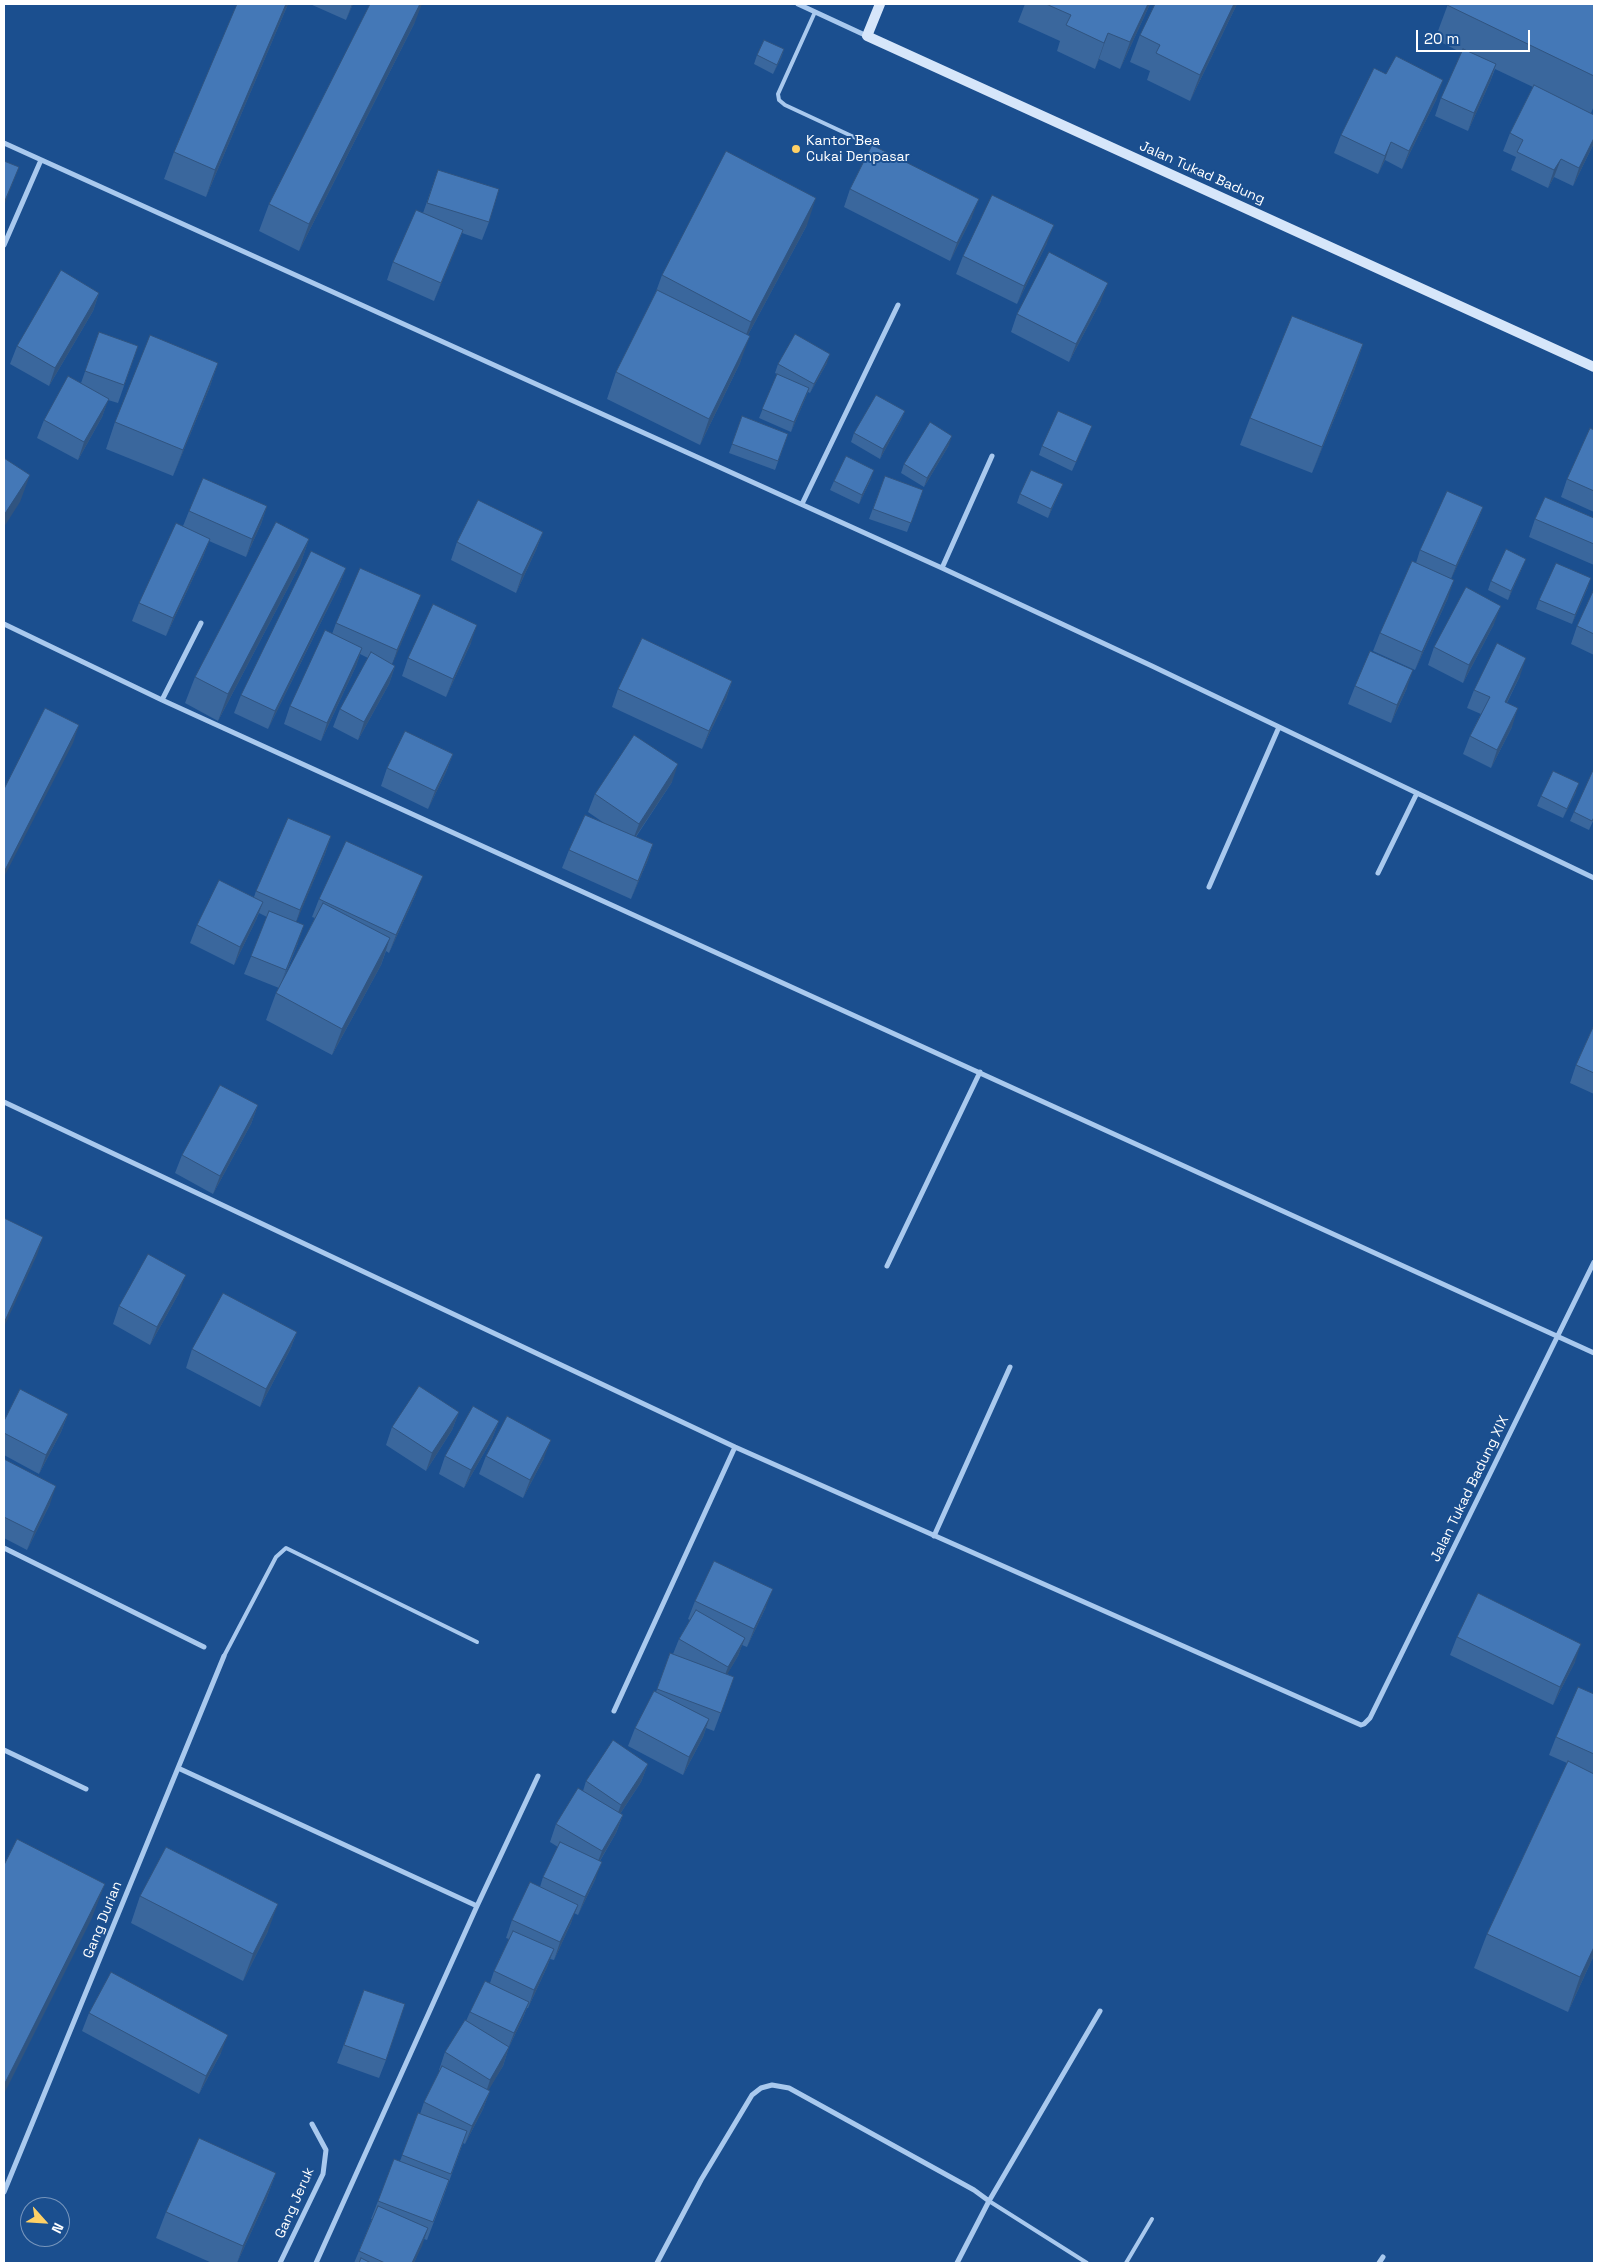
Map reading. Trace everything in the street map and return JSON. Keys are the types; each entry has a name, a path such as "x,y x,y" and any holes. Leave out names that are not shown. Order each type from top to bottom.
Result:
{"street":[{"name":"Jalan Tukad Badung","path":"798,4 1594,367"},
{"path":"867,36 880,4"},
{"path":"4,143 942,568 1417,792 1594,878"},
{"path":"4,245 41,160"},
{"path":"802,504 898,305"},
{"path":"942,568 992,456"},
{"path":"162,700 202,622"},
{"path":"4,624 162,700 1594,1353"},
{"path":"1209,887 1279,727"},
{"path":"1378,874 1417,792"},
{"path":"887,1266 980,1072"},
{"path":"4,1102 736,1447 934,1536 1010,1367"},
{"name":"Jalan Tukad Badung XIX","path":"934,1536 1356,1724 1364,1724 1370,1718 1594,1262"},
{"path":"614,1711 736,1447"},
{"path":"4,1548 204,1646"},
{"name":"Gang Durian","path":"4,2192 224,1656"},
{"path":"4,1750 86,1789"},
{"path":"178,1768 477,1906"},
{"path":"316,2263 477,1906 538,1776"},
{"path":"957,2263 989,2201 1100,2011"},
{"path":"657,2263 700,2180 752,2095 761,2088 772,2085 789,2088 974,2190 989,2201"},
{"name":"Gang Jeruk","path":"280,2263 322,2174 326,2150 312,2124"},
{"path":"1379,2263 1383,2257"}],"lane":[{"path":"816,12 778,94 779,100 858,139"},
{"path":"224,1656 276,1557 286,1548 477,1642"},
{"path":"989,2201 1087,2263"},
{"path":"1126,2263 1152,2219"}],"building":[{"path":"237,4 286,4 215,170 174,152"},
{"path":"370,4 420,4 309,224 269,204"},
{"path":"1046,4 1148,4 1130,42 1108,33 1104,43 1066,25 1071,15"},
{"path":"1155,4 1234,4 1200,75 1156,53 1160,45 1140,35"},
{"path":"1594,4 1594,76 1447,5"},
{"path":"764,40 784,49 777,65 757,55"},
{"path":"1463,49 1496,64 1474,113 1441,98"},
{"path":"1396,56 1443,80 1409,151 1391,142 1385,156 1341,135 1374,68 1386,74"},
{"path":"1534,85 1594,115 1594,138 1579,168 1561,159 1554,170 1517,152 1523,140 1510,133"},
{"path":"872,145 979,199 957,243 850,189"},
{"path":"726,151 816,198 751,322 662,275"},
{"path":"4,161 19,167 4,203"},
{"path":"438,170 499,189 489,222 427,203"},
{"path":"992,195 1054,225 1024,286 963,256"},
{"path":"416,210 463,230 441,283 393,262"},
{"path":"1049,252 1108,283 1076,344 1017,314"},
{"path":"61,270 99,293 55,368 17,346"},
{"path":"657,290 750,336 709,419 616,372"},
{"path":"1292,316 1363,344 1322,447 1250,418"},
{"path":"99,332 138,346 124,385 85,371"},
{"path":"795,334 830,354 814,384 778,364"},
{"path":"150,335 218,363 183,450 115,422"},
{"path":"777,374 809,388 794,422 762,409"},
{"path":"68,376 109,399 84,442 44,420"},
{"path":"876,395 905,411 883,449 854,433"},
{"path":"1058,411 1092,426 1076,462 1042,446"},
{"path":"742,416 788,434 778,461 732,444"},
{"path":"930,422 952,436 927,478 904,464"},
{"path":"1590,428 1594,430 1594,491 1567,479"},
{"path":"846,456 874,470 862,495 834,481"},
{"path":"4,458 30,475 4,515"},
{"path":"1031,470 1063,484 1051,509 1020,494"},
{"path":"885,476 923,490 911,523 873,509"},
{"path":"203,478 267,506 252,539 189,511"},
{"path":"1447,491 1483,507 1456,566 1420,550"},
{"path":"1545,497 1594,518 1594,544 1535,519"},
{"path":"478,500 543,532 522,575 457,542"},
{"path":"276,522 309,539 228,694 195,677"},
{"path":"176,523 210,539 173,618 139,603"},
{"path":"1506,549 1526,559 1511,591 1491,581"},
{"path":"311,551 346,568 275,711 241,695"},
{"path":"1412,561 1454,580 1422,652 1380,633"},
{"path":"1556,563 1591,578 1575,615 1539,600"},
{"path":"360,568 421,595 397,650 336,623"},
{"path":"1466,587 1501,606 1469,665 1434,647"},
{"path":"1594,589 1594,634 1577,626"},
{"path":"433,604 477,625 453,679 408,658"},
{"path":"325,630 362,648 327,723 290,706"},
{"path":"642,638 732,681 709,731 618,689"},
{"path":"1497,643 1526,658 1505,702 1518,708 1497,750 1470,736 1490,697 1474,690"},
{"path":"1370,651 1413,670 1397,705 1355,686"},
{"path":"371,652 395,666 364,722 340,709"},
{"path":"45,708 79,725 4,872 4,789"},
{"path":"405,731 453,754 435,791 387,768"},
{"path":"634,735 678,764 639,824 595,794"},
{"path":"1594,768 1594,817 1592,821 1574,812"},
{"path":"1553,771 1579,783 1567,809 1541,796"},
{"path":"585,815 653,844 638,881 569,850"},
{"path":"288,818 331,836 300,910 256,891"},
{"path":"346,841 423,876 396,935 319,899"},
{"path":"219,880 263,902 240,947 197,925"},
{"path":"323,903 390,938 342,1029 276,993"},
{"path":"269,911 304,925 286,970 251,956"},
{"path":"1594,1025 1594,1073 1576,1065"},
{"path":"220,1085 258,1105 220,1176 182,1155"},
{"path":"4,1218 43,1237 4,1323"},
{"path":"148,1254 186,1275 157,1327 119,1306"},
{"path":"223,1293 297,1332 266,1389 192,1349"},
{"path":"419,1386 459,1412 432,1453 392,1427"},
{"path":"20,1389 68,1414 46,1455 4,1433 4,1421"},
{"path":"473,1406 499,1421 471,1470 445,1456"},
{"path":"507,1416 551,1440 530,1480 486,1456"},
{"path":"4,1459 56,1486 34,1532 4,1517"},
{"path":"714,1561 773,1589 754,1629 695,1601"},
{"path":"1478,1593 1581,1644 1560,1687 1457,1637"},
{"path":"696,1610 745,1638 728,1667 679,1639"},
{"path":"670,1653 734,1677 721,1713 657,1689"},
{"path":"1578,1687 1594,1694 1594,1754 1556,1737"},
{"path":"654,1691 709,1719 689,1757 635,1728"},
{"path":"613,1740 648,1764 621,1805 586,1781"},
{"path":"1568,1761 1594,1774 1594,1947 1580,1977 1487,1934"},
{"path":"578,1788 623,1815 602,1851 556,1824"},
{"path":"17,1839 105,1884 4,2085 4,1865"},
{"path":"560,1842 602,1862 585,1897 543,1877"},
{"path":"166,1847 278,1904 253,1954 140,1896"},
{"path":"530,1882 578,1905 560,1942 512,1920"},
{"path":"513,1931 554,1949 534,1990 494,1971"},
{"path":"111,1972 228,2035 206,2076 89,2013"},
{"path":"485,1981 529,2002 514,2033 470,2012"},
{"path":"364,1990 405,2004 386,2060 344,2045"},
{"path":"465,2020 509,2047 490,2080 445,2052"},
{"path":"442,2066 490,2091 472,2126 424,2102"},
{"path":"418,2113 467,2131 451,2174 402,2155"},
{"path":"199,2138 276,2173 243,2246 166,2212"},
{"path":"394,2159 449,2180 433,2222 378,2201"},
{"path":"378,2206 428,2228 412,2263 385,2263 359,2251"},
{"path":"361,2258 371,2263 359,2263"}],"place":[{"name":"Kantor Bea Cukai Denpasar","path":"796,149"}]}
